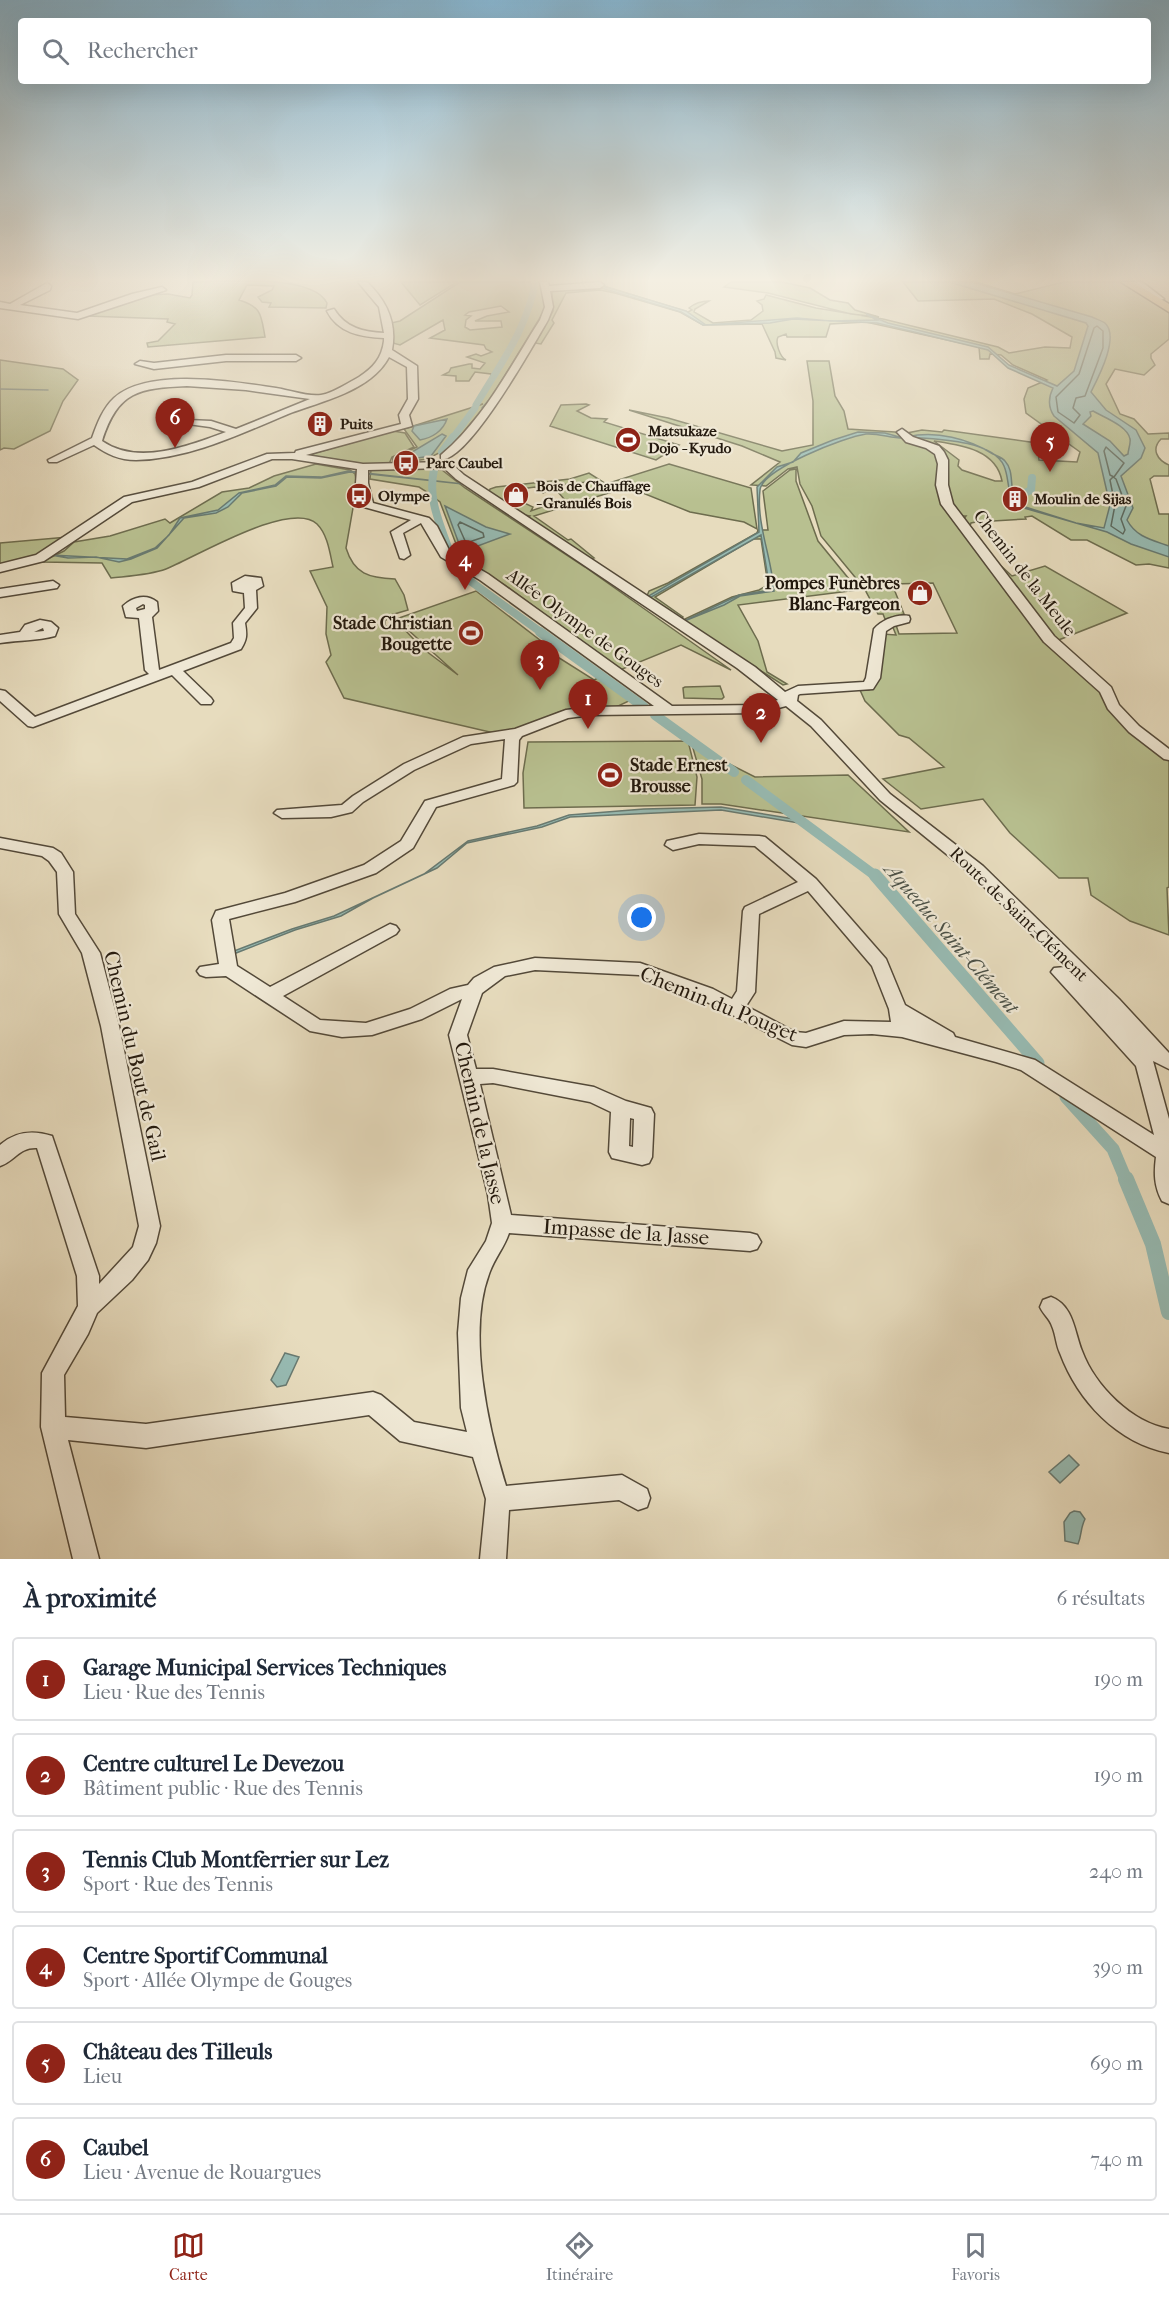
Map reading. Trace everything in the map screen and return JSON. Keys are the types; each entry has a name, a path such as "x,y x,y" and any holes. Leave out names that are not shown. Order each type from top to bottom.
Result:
{"street":[{"path":"96,440 101,448 111,453 144,456 185,450 350,386 380,364 386,355"},
{"path":"0,567 40,558 128,499 189,487 258,459 325,448 377,432 407,426 404,415 413,399 412,366 394,355"},
{"path":"445,461 463,442 492,404 522,355"},
{"path":"140,364 154,366 206,359 296,358"},
{"path":"205,384 206,359"},
{"path":"53,460 96,440 113,405 126,394 163,383 205,384 320,398"},
{"path":"192,422 211,424 236,432"},
{"name":"Chemin de la Meule","path":"902,432 909,440 925,443 939,452 943,464 942,488 947,504 1049,639 1106,690 1113,706 1134,729 1169,756"},
{"path":"463,442 461,471 464,480"},
{"path":"285,455 362,471 390,466 462,460"},
{"name":"Route de Saint-Clément","path":"445,461 464,480 791,697 885,797 977,870 1113,1004 1161,1057 1169,1062"},
{"path":"362,471 368,505 422,519"},
{"path":"404,555 397,532 422,519"},
{"name":"Allée Olympe de Gouges","path":"422,519 431,526 445,554 484,576 669,710"},
{"path":"0,593 53,585"},
{"path":"0,694 33,723 236,646 240,642 239,623 251,608 250,589"},
{"path":"145,615 152,670 157,676"},
{"path":"282,813 331,812 347,809 358,799 409,767 468,740 537,728 550,719 579,712 760,709 791,697 804,689 868,686 873,678 880,629 889,623 904,619"},
{"path":"0,639 27,635"},
{"path":"174,669 206,701"},
{"path":"206,971 229,969 220,920 222,915 289,898 370,870 407,844 430,804 510,782 512,740 517,733"},
{"path":"673,845 699,839 759,841 810,884 880,963 898,1009 902,1030"},
{"name":"Chemin du Bout de Gail","path":"0,843 47,852 55,857 65,872 67,914 91,953 110,1026 133,1141 150,1232 143,1247 118,1282 89,1306"},
{"path":"735,1008 746,992 752,911 810,884"},
{"path":"270,995 390,930"},
{"name":"Chemin du Pouget","path":"229,969 316,1026 366,1030 416,1014 456,994 472,997 487,978 519,965 628,968 665,977 735,1008 783,1035 800,1040 844,1028 872,1027 902,1030 1028,1065 1168,1155"},
{"path":"1060,972 1145,1063 1165,1137 1168,1155 1163,1168 1169,1195"},
{"name":"Chemin de la Jasse","path":"472,997 458,1035 502,1222 495,1244 479,1270 472,1298 469,1333 473,1408 498,1499 493,1559"},
{"path":"898,1009 931,1026 954,1043"},
{"path":"469,1077 493,1076 594,1095 621,1108"},
{"path":"0,1158 19,1142 32,1137 45,1142 88,1276 89,1306 80,1327 53,1372 53,1427 86,1559"},
{"name":"Impasse de la Jasse","path":"502,1222 750,1242"},
{"path":"1051,1307 1062,1320 1077,1366 1098,1397 1140,1433 1169,1441"},
{"path":"53,1427 146,1436 373,1403 408,1433 482,1447"},
{"path":"498,1499 622,1487 638,1498"}],"green space":[{"path":"517,355 490,400 451,447 427,459 392,464 393,458 417,447 404,429 483,404 476,405 490,381 491,374 475,372 469,381 456,381 456,376 443,375 451,368 469,364 472,364 472,368 480,369 485,363 467,357"},
{"path":"775,355 781,355 786,360 776,358"},
{"path":"980,355 990,355 989,359 980,359"},
{"path":"998,355 1151,355 1155,365 1144,375 1115,369 1106,384 1120,414 1134,419 1148,434 1169,433 1169,439 1161,439 1156,450 1161,460 1169,465 1169,476 1154,476 1150,479 1159,514 1169,514 1169,568 1149,564 1136,565 1087,540 1071,540 1032,516 1025,517 1026,519 976,522 971,523 970,526 999,564 1012,576 1045,566 1127,613 1056,641 963,520 966,516 956,516 991,571 998,576 1080,669 1169,756 1169,887 1167,888 1169,935 1130,921 1091,895 1088,878 1059,878 1010,833 983,799 921,809 883,779 944,767 909,738 899,735 865,701 860,690 869,690 878,676 882,634 896,635 892,625 896,625 899,634 957,633 933,583 892,584 904,614 885,619 883,614 878,614 864,588 821,536 812,506 800,484 797,467 788,469 766,486 751,485 780,462 742,446 629,410 668,418 782,451 813,445 813,401 807,361 829,361 835,396 844,411 848,429 895,432 905,437 907,433 922,430 942,432 944,430 1037,443 1039,460 1077,462 1080,452 1026,413 1024,399 1028,388 1047,380 1013,365","holes":["934,441 965,447 985,455 993,462 1002,481 995,481 962,470 958,466 959,460"]},
{"path":"0,360 63,369 78,380 63,401 50,431 14,449 0,450"},
{"name":"Matsukaze Dojo - Kyudo","path":"561,405 589,405 577,411 591,418 607,419 604,422 679,445 656,460 550,426"},
{"path":"393,431 405,433 414,447 392,457 389,464 363,464 308,455"},
{"path":"316,464 350,470 355,474 357,485 346,548 349,557 358,569 370,576 395,579 404,595 408,610 391,615 385,621 385,626 404,629 422,648 458,675 396,619 476,591 549,647 545,649 594,680 598,678 631,700 614,708 579,707 559,712 510,733 494,733 344,698 326,662 331,655 326,634 327,607 310,571 333,567 330,551 321,528 304,518 265,524 166,569 146,574 111,578 102,563 41,562 64,551 74,542 110,536 165,519 170,523 222,492 249,488 274,476"},
{"path":"669,464 751,488 757,529 744,522 690,512 628,487 534,516 568,540 571,539 594,558 590,559 528,518 530,516 508,504 518,500 533,507 531,511 564,499 558,492 583,486 587,482 562,485 563,488 553,487 543,493 535,487 506,491 505,494 511,500 504,502 489,492 490,489 496,487 570,479 589,473 606,484"},
{"path":"410,468 442,470 731,670 681,645 620,670 505,585 461,557 440,502 427,492 419,487 370,479 371,470"},
{"path":"796,469 796,481 818,541 858,590 738,605 758,641 767,672 787,684 783,685 685,622 685,619 732,597 759,590 768,585 761,539 753,539 655,597 683,617 680,619 647,596 649,591 668,583 757,533 758,530 768,530 763,491 790,470"},
{"path":"68,537 37,558 0,566 0,543"},
{"path":"720,686 724,697 722,699 684,698 683,688 685,687"},
{"name":"Stade Ernest Brousse","path":"688,741 697,777 695,805 524,808 523,773 528,742"},
{"path":"692,745 755,777 848,775 909,832 721,804 702,804 702,779"}],"water":[{"path":"993,355 997,355 1009,365 1057,386 1074,371 1079,355 1107,355 1091,392 1106,410 1136,430 1145,448 1141,458 1121,476 1133,508 1127,520 1140,534 1169,546 1169,557 1131,544 1107,532 1017,506 1010,492 1004,466 991,453 1003,459 1008,466 1013,493 1019,505 1076,523 1104,528 1110,505 1098,453 1054,416 1049,402 1053,388 1008,368","holes":["1093,411 1109,419 1128,434 1130,441 1128,454 1124,456 1110,441 1083,424"]},
{"path":"447,419 440,430 429,438 420,440 412,431 414,426"},
{"path":"858,432 885,433 903,438 875,434 855,436 793,462 801,453"},
{"path":"442,434 446,436 431,456 397,461"},
{"path":"941,435 963,440 985,449 960,442 907,437"},
{"path":"792,462 774,473 764,482 760,490 760,515 774,591 740,596 682,622 739,595 770,590 761,535 648,599 645,598 759,532 757,487 777,467"},
{"path":"348,471 463,484 350,472 321,478 287,477 276,486 242,493 228,507 216,513 184,518 170,534 180,518 218,510 239,493 275,485 286,476 322,477"},
{"path":"445,506 486,527 510,534 467,550 461,549"},
{"path":"167,537 157,548 131,559 119,562 98,557 127,559 155,548"},
{"path":"51,555 92,557 68,558"},
{"path":"721,807 794,819 799,823 721,810 570,817 542,827 467,843 437,868 341,916 295,930 236,953 234,951 334,916 424,874 468,841 537,826 569,815 644,809"},
{"path":"285,1353 299,1357 286,1385 277,1387 271,1380"},
{"path":"1069,1455 1079,1465 1060,1483 1049,1472"},
{"path":"1074,1511 1080,1512 1085,1519 1078,1544 1065,1541 1064,1522"}],"waterway":[{"name":"Aqueduc Saint-Clément","path":"476,405 506,355"},
{"path":"0,389 48,390"},
{"path":"482,408 488,401"},
{"name":"Aqueduc Saint-Clément","path":"452,439 475,408"},
{"name":"Aqueduc Saint-Clément","path":"442,452 453,437"},
{"name":"Aqueduc Saint-Clément","path":"434,470 432,481 434,502 450,553"},
{"path":"1015,498 1031,490 1032,478"},
{"name":"Aqueduc Saint-Clément","path":"453,562 455,570 542,633"},
{"name":"Aqueduc Saint-Clément","path":"540,632 644,707"},
{"name":"Aqueduc Saint-Clément","path":"655,715 734,772"},
{"name":"Aqueduc Saint-Clément","path":"746,780 876,876"},
{"name":"Aqueduc Saint-Clément","path":"876,876 1038,1063"},
{"name":"Aqueduc Saint-Clément","path":"1066,1097 1113,1149 1126,1180"},
{"name":"Aqueduc Saint-Clément","path":"1126,1179 1153,1244 1169,1312"}],"place":[{"name":"Puits","path":"320,424"},
{"name":"Matsukaze Dojo - Kyudo","path":"628,440"},
{"name":"Caubel","path":"175,448"},
{"name":"Parc Caubel","path":"406,463"},
{"name":"Château des Tilleuls","path":"1050,472"},
{"name":"Bois de Chauffage - Granulés Bois","path":"516,495"},
{"name":"Olympe","path":"359,496"},
{"name":"Moulin de Sijas","path":"1015,499"},
{"name":"Centre Sportif Communal","path":"465,590"},
{"name":"Pompes Funèbres Blanc-Fargeon","path":"920,593"},
{"name":"Stade Christian Bougette","path":"471,633"},
{"name":"Tennis Club Montferrier sur Lez","path":"540,690"},
{"name":"Garage Municipal Services Techniques","path":"588,729"},
{"name":"Centre culturel Le Devezou","path":"761,743"},
{"name":"Stade Ernest Brousse","path":"610,775"}]}
